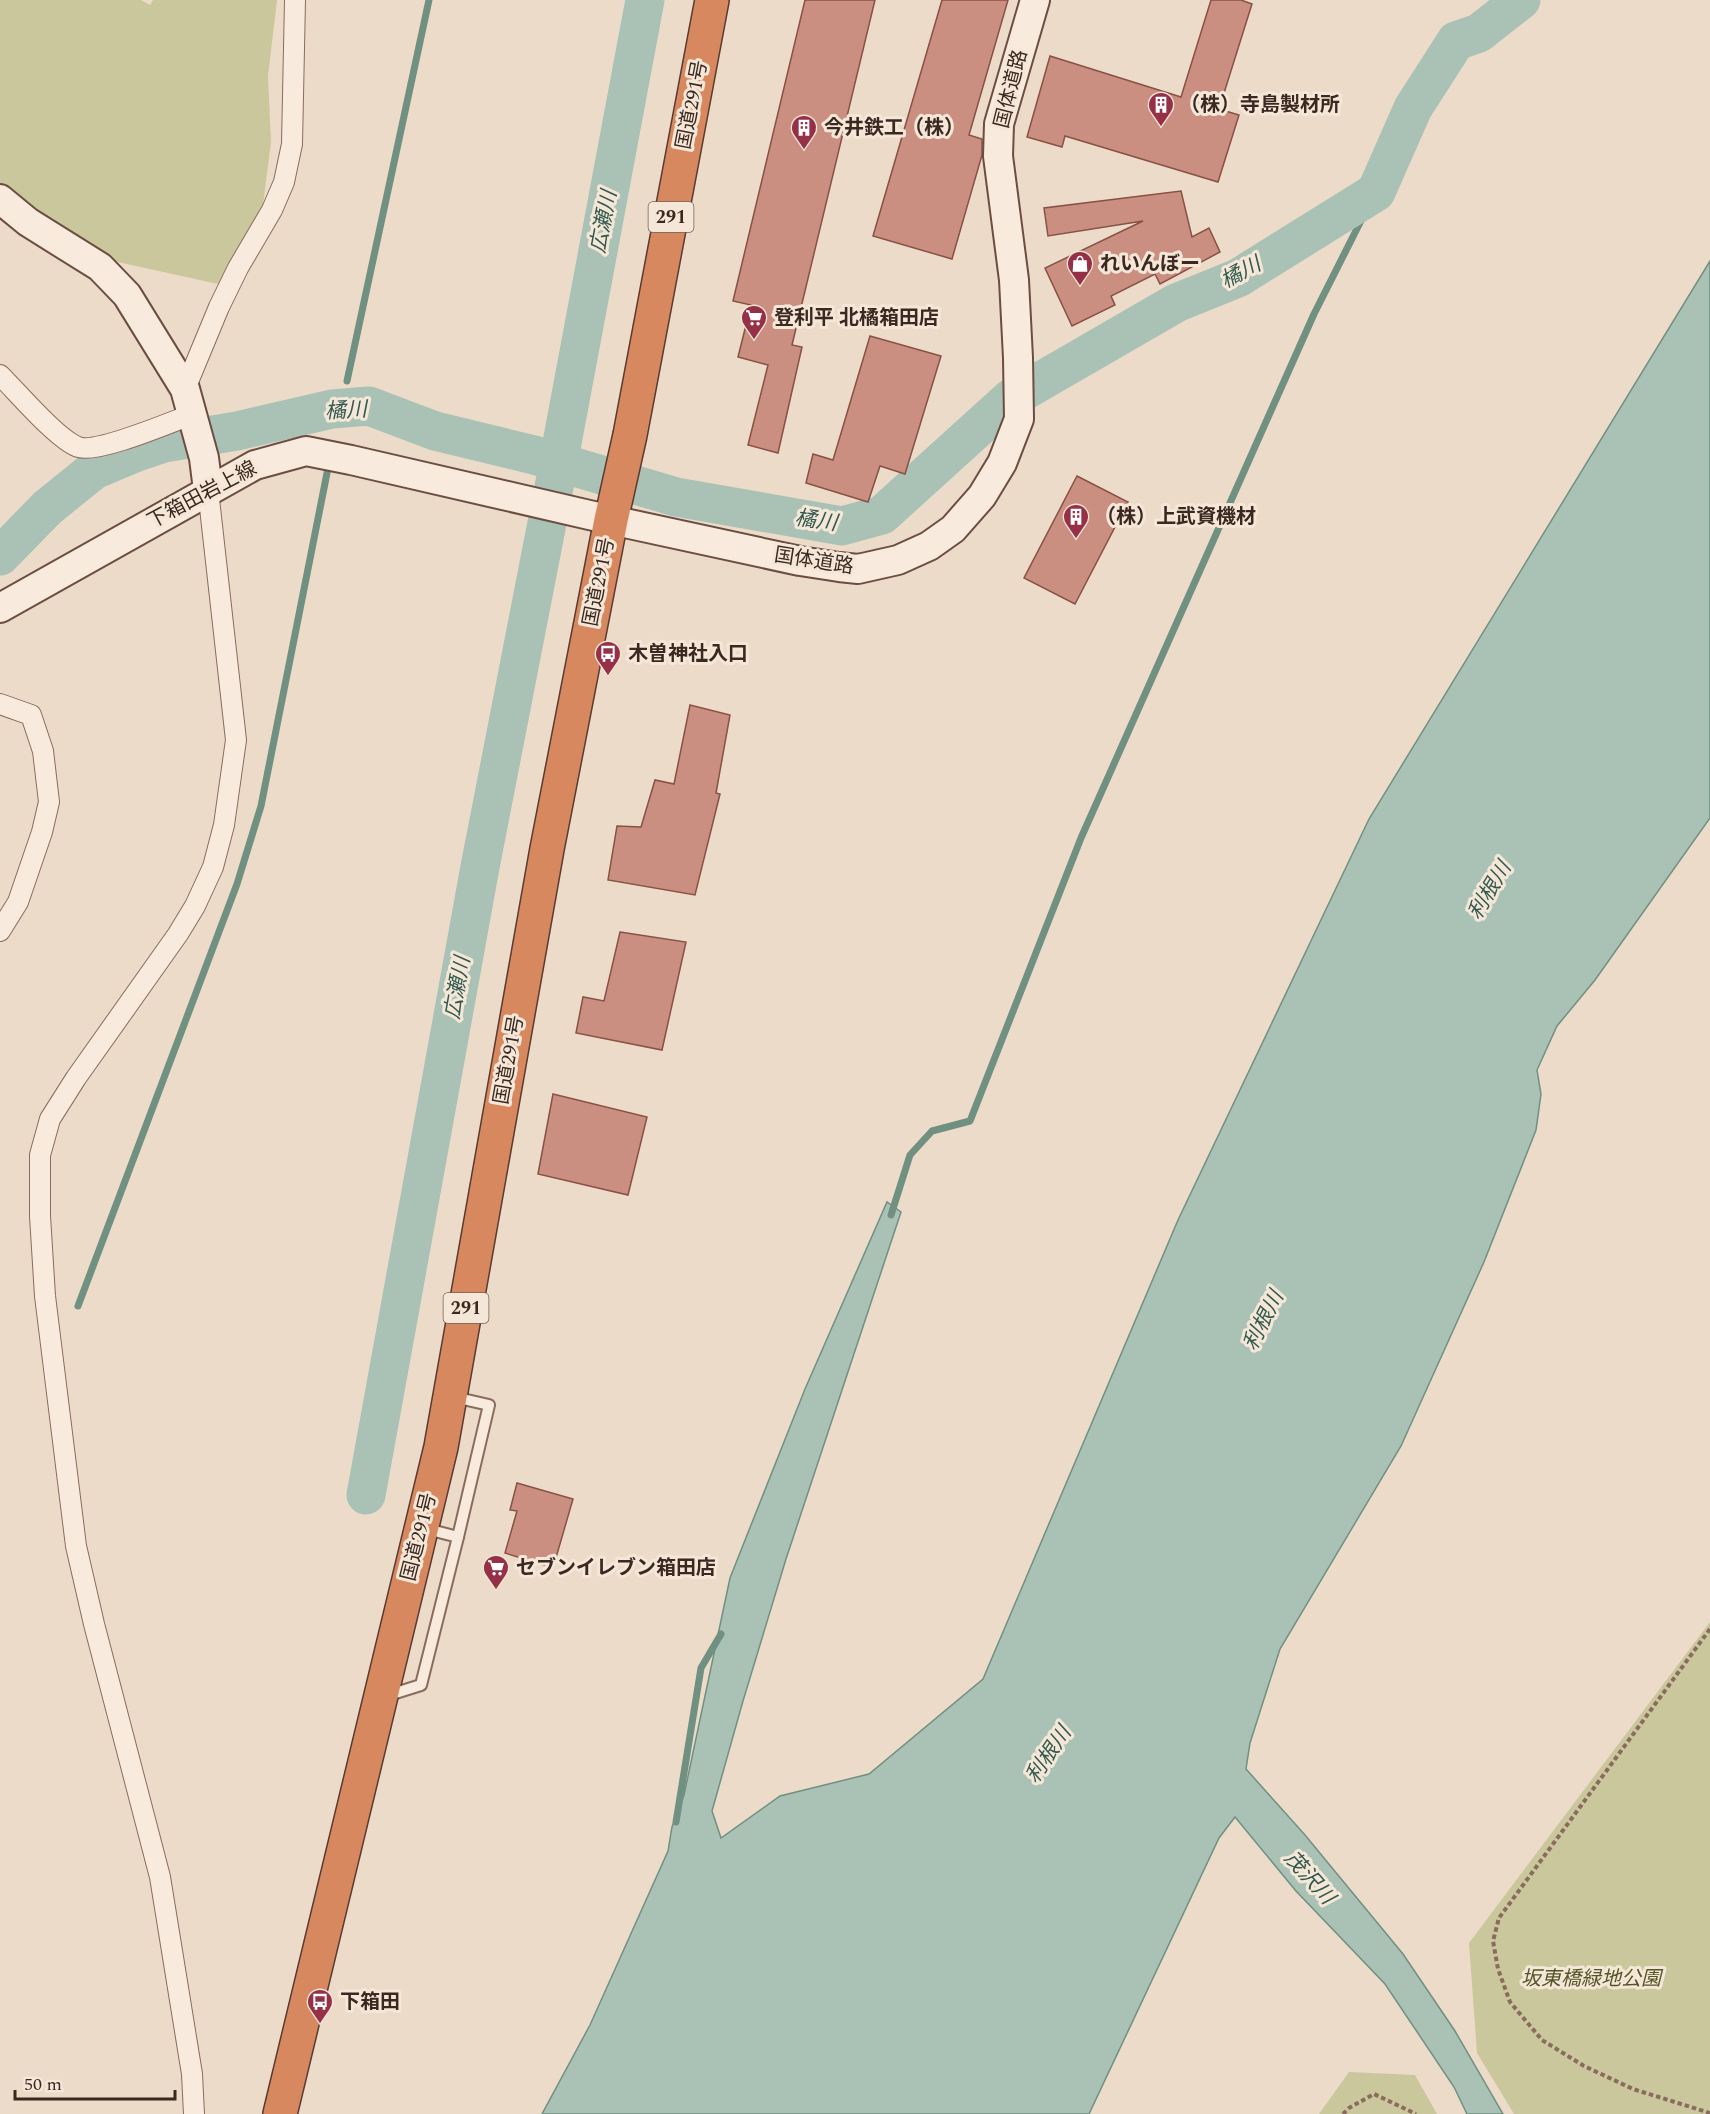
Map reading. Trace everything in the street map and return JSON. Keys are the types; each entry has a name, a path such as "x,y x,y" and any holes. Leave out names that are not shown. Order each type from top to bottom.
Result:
{"highway":[{"name":"国道291号","path":"280,2114 441,1447 547,849 630,435 712,0"}],"street":[{"path":"191,408 219,307 238,268 272,210 284,182 292,144 295,0"},
{"name":"国体道路","path":"614,507 800,561 858,569 898,560 929,546 953,529 982,496 1002,463 1019,419 1014,280 998,156 999,124 1035,0"},
{"path":"0,199 28,222 77,251 107,274 132,303 191,408 204,458 236,740 224,825 213,867 195,906 50,1119 40,1155 40,1216 45,1296 76,1546 160,1877 192,2074 194,2114"},
{"path":"0,375 66,441 81,448 102,446 191,408"},
{"name":"下箱田岩上線","path":"0,608 255,465 306,451 571,510 614,507"},
{"path":"0,704 32,715 43,751 49,802 42,832 18,902 0,931"}],"lane":[{"path":"380,1698 421,1685 489,1405 450,1396"},
{"path":"422,1528 458,1537"}],"path":[{"path":"1710,1629 1499,1918 1493,1941 1498,1969 1510,2002 1542,2040 1584,2066 1633,2089 1710,2114"},
{"path":"1343,2114 1374,2094 1416,2114"}],"green space":[{"path":"0,0 141,0 150,5 153,0 277,0 268,76 271,142 263,205 218,284 113,261 30,212 0,186"},
{"name":"坂東橋緑地公園","path":"1710,1622 1710,2114 1514,2114 1477,2053 1469,1943"},
{"path":"1349,2072 1415,2075 1437,2114 1319,2114"}],"water":[{"path":"1710,261 1710,818 1595,980 1557,1026 1537,1070 1541,1094 1536,1130 1484,1262 1401,1446 1280,1649 1250,1743 1246,1769 1305,1835 1403,1954 1455,2031 1503,2114 1467,2114 1454,2087 1385,1984 1296,1891 1235,1817 1219,1838 1089,2114 542,2114 590,2025 668,1851 672,1827 684,1795 730,1578 805,1389 887,1202 901,1212 786,1559 743,1701 712,1811 721,1838 780,1796 869,1774 983,1679 1178,1220 1369,819"}],"building":[{"name":"今井鉄工（株）","path":"805,0 875,0 792,345 802,347 778,453 748,445 768,365 738,357 751,305 733,301"},
{"path":"942,0 1008,0 969,135 982,139 982,155 952,259 873,236"},
{"path":"1211,0 1241,0 1252,4 1219,109 1239,115 1218,182 1065,136 1062,147 1027,137 1050,56 1181,97"},
{"path":"1181,191 1192,237 1209,228 1220,252 1160,284 1155,274 1111,296 1115,305 1072,326 1045,268 1143,221 1048,236 1044,208"},
{"path":"870,336 941,356 905,474 880,466 868,502 806,483 813,454 833,460"},
{"name":"（株）上武資機材","path":"1077,476 1128,502 1075,604 1024,578"},
{"path":"690,705 730,715 716,793 720,794 695,895 608,880 617,826 641,827 655,780 674,784"},
{"path":"620,932 686,942 662,1050 576,1033 583,997 604,1001"},
{"path":"553,1094 647,1117 628,1195 538,1174"},
{"path":"517,1483 573,1499 553,1568 505,1553 517,1511 510,1510"}],"waterway":[{"path":"347,381 429,0"},
{"name":"広瀬川","path":"562,443 645,0"},
{"name":"橘川","path":"0,556 47,508 94,470 137,452 164,443 237,431 332,409 369,406 435,431 534,455 676,497 842,526 882,515 1010,399 1176,303 1238,278 1376,192 1413,108 1456,41 1479,33 1521,0"},
{"path":"891,1215 910,1155 932,1131 970,1121 1081,838 1314,314 1380,183"},
{"path":"78,1306 237,884 261,806 329,463"},
{"name":"広瀬川","path":"366,1495 480,867 555,482"},
{"path":"676,1822 701,1668 721,1634"}],"place":[{"name":"（株）寺島製材所","path":"1161,128"},
{"name":"今井鉄工（株）","path":"804,151"},
{"name":"れいんぼー","path":"1080,287"},
{"name":"登利平 北橘箱田店","path":"754,341"},
{"name":"（株）上武資機材","path":"1076,540"},
{"name":"木曽神社入口","path":"608,677"},
{"name":"セブンイレブン箱田店","path":"496,1591"},
{"name":"下箱田","path":"320,2025"}],"water label":[{"name":"利根川","path":"1490,891"},
{"name":"利根川","path":"1264,1321"},
{"name":"利根川","path":"1049,1755"},
{"name":"茂沢川","path":"1309,1878"}]}
